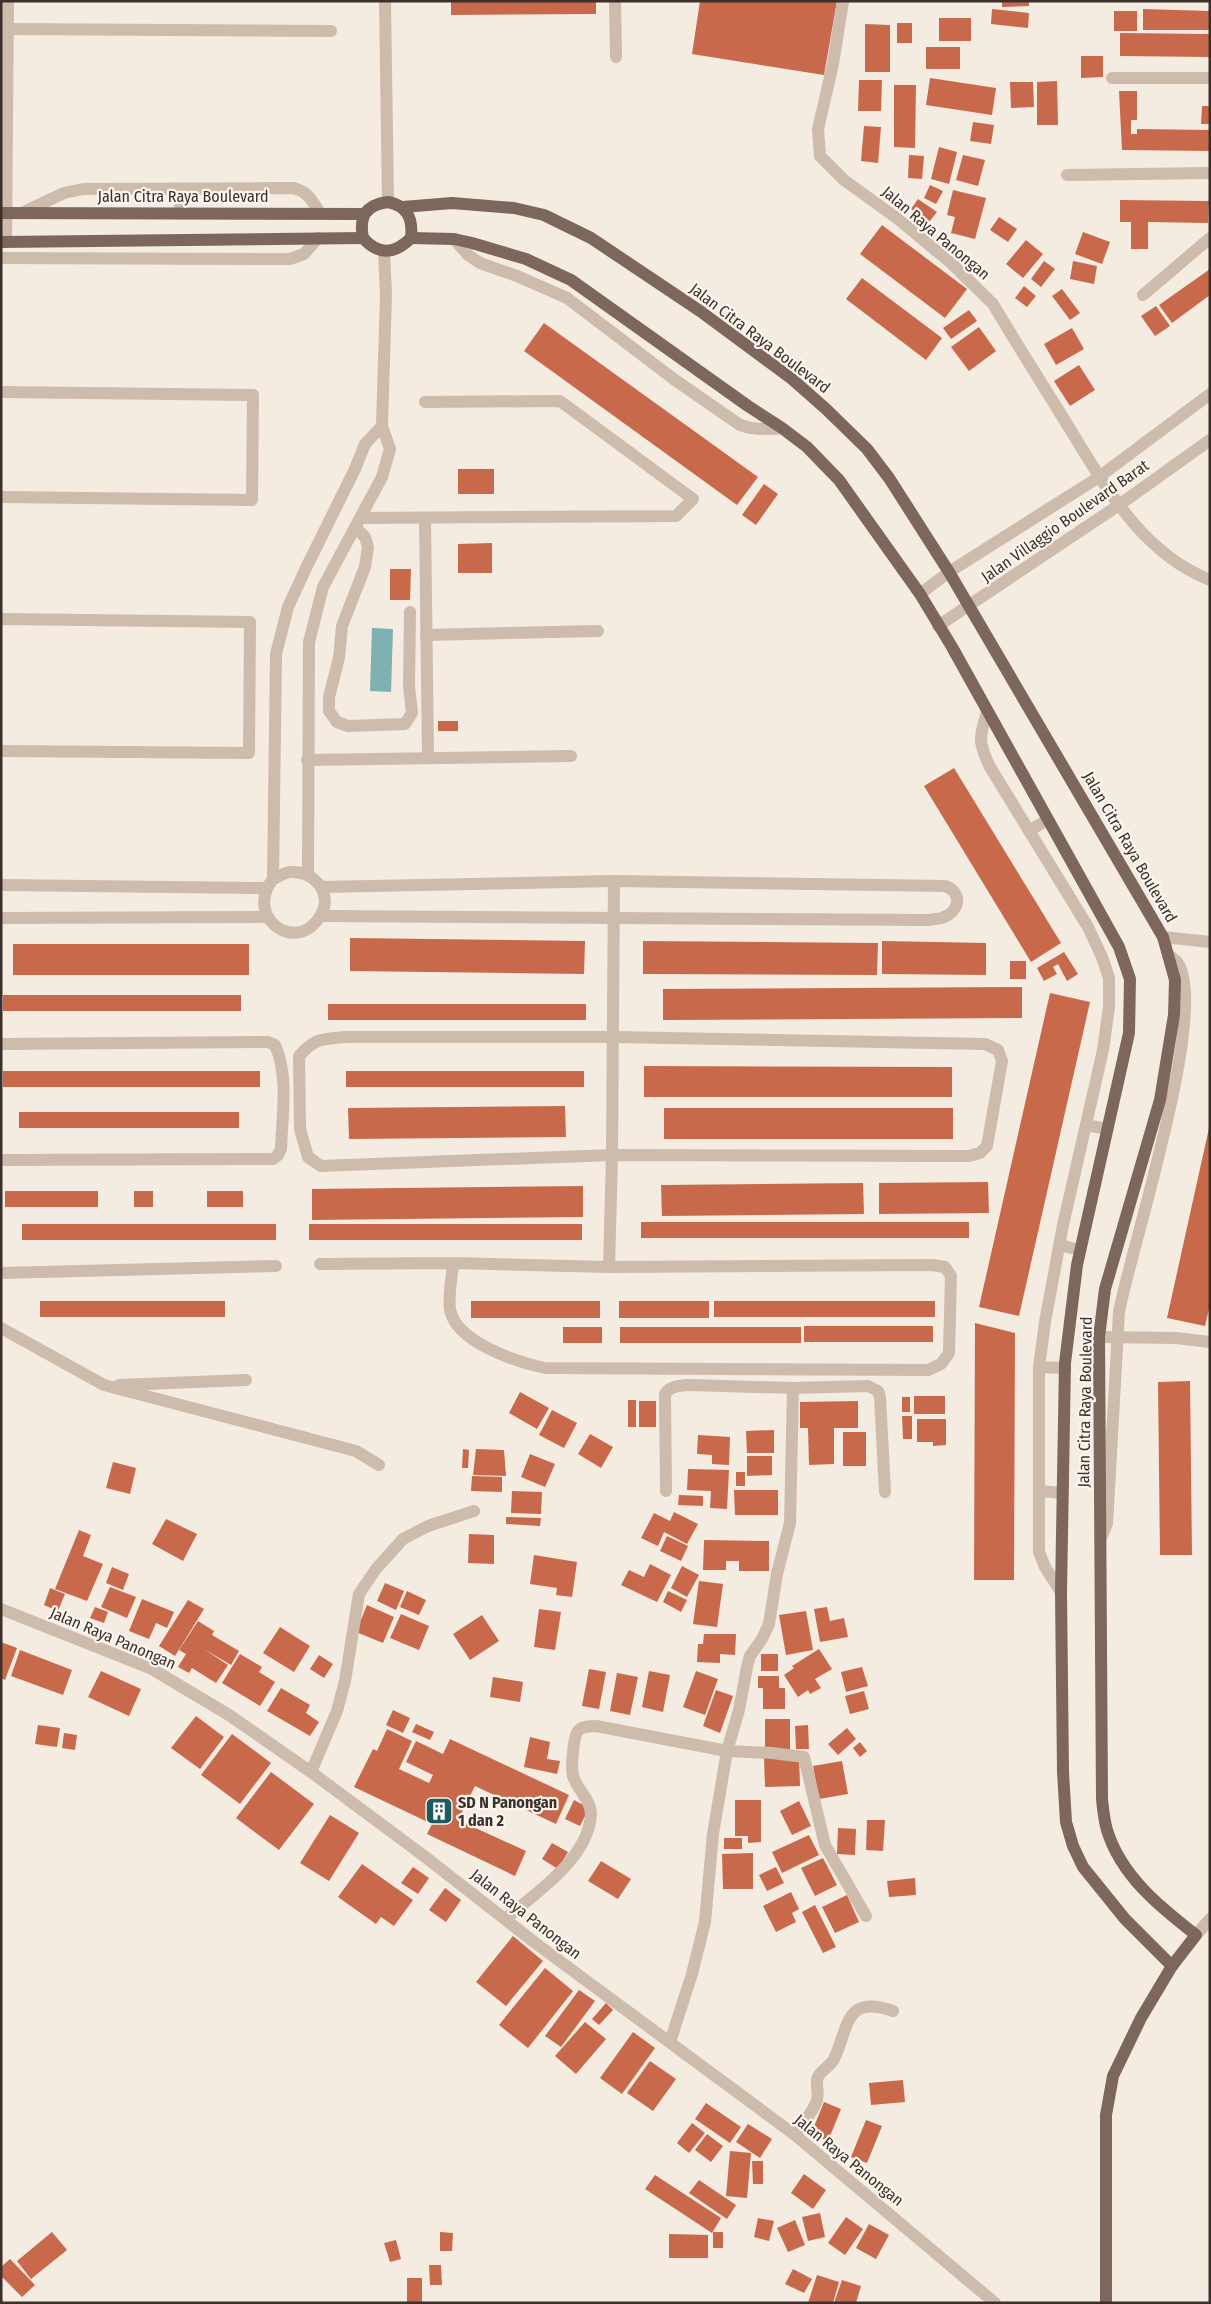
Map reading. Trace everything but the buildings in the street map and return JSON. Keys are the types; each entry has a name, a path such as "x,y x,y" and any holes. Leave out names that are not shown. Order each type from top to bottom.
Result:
{"main road":[{"path":"388,202 403,208 412,220 411,238 400,248 384,252 376,250 364,238 362,230 364,214 380,203 388,202"},
{"name":"Jalan Citra Raya Boulevard","path":"403,208 452,204 514,208 544,215 599,244 700,311 792,379 826,409 867,449 949,572 1163,937 1175,980 1174,1015 1160,1100 1105,1289 1099,1337 1102,1799 1107,1830 1120,1860 1155,1903 1196,1935"},
{"name":"Jalan Citra Raya Boulevard","path":"4,213 364,214"},
{"path":"4,242 364,238"},
{"name":"Jalan Citra Raya Boulevard","path":"411,238 454,239 526,259 578,284 807,447 839,480 920,594 952,647 1119,947 1130,979 1129,1033 1080,1250 1071,1303 1065,1368 1061,1592 1063,1772 1066,1822 1073,1846 1083,1867 1125,1919 1172,1966"},
{"path":"1106,2303 1106,2115 1113,2076 1141,2018 1172,1966 1196,1935"}],"street":[{"path":"4,242 4,29 8,1"},
{"path":"385,1 388,202"},
{"path":"615,1 616,58"},
{"name":"Jalan Raya Panongan","path":"843,1 833,64 818,129 820,156 844,180 898,219 951,262 993,304 1100,477 1131,522 1169,558 1190,572 1210,580"},
{"path":"4,29 331,31"},
{"path":"1112,78 1210,78"},
{"path":"1067,175 1210,173"},
{"path":"26,212 64,193 83,189 300,189 310,196 320,213"},
{"path":"180,212 182,189"},
{"path":"1,258 290,259 304,254 318,238"},
{"path":"1143,295 1210,238"},
{"path":"454,239 468,255 480,263 517,276 567,298 740,425 751,429 767,430 782,428"},
{"path":"161,240 162,258"},
{"path":"72,241 72,258"},
{"path":"308,875 309,642 323,587 382,477 390,449 382,426 386,294 384,252"},
{"path":"567,298 578,284"},
{"path":"658,366 669,349"},
{"path":"1,392 253,395 252,500 1,497"},
{"name":"Jalan Villaggio Boulevard Barat","path":"920,594 949,572 1100,477 1210,394"},
{"path":"358,522 424,518 676,516 693,499 560,401 424,402"},
{"path":"1,885 270,884 290,872 308,875 321,887 325,901 322,916 311,928 295,933 278,929 266,917 263,902 270,884 276,654 288,608 307,566 355,469 365,444 382,426"},
{"name":"Jalan Villaggio Boulevard Barat","path":"938,626 1119,505 1210,440"},
{"path":"424,518 428,758"},
{"path":"358,522 368,547 365,567 342,626 339,658 328,697 329,711 337,722 348,726 405,724 410,719 412,713 409,686 410,612"},
{"path":"1,619 250,622 249,754 1,751"},
{"path":"426,635 598,631"},
{"path":"987,712 981,732 980,747 990,767 1088,927 1102,957 1108,978 1109,1007 1103,1050 1058,1245 1051,1280 1039,1367 1039,1552 1045,1567 1061,1592"},
{"path":"307,760 571,756"},
{"path":"1029,831 1047,820"},
{"path":"321,887 614,881 945,886 952,889 956,894 957,903 956,908 947,915 942,918 929,920 322,916"},
{"path":"609,1267 612,1155 614,881"},
{"path":"1,918 266,917"},
{"path":"1088,927 1104,920"},
{"path":"1163,937 1210,942"},
{"path":"1100,1538 1107,1524 1114,1433 1117,1337 1124,1285 1162,1147 1183,1038 1185,1003 1183,979 1177,962 1168,955"},
{"path":"1109,1007 1130,1008"},
{"path":"612,1037 985,1044 998,1050 1002,1060 987,1146 980,1153 969,1156 612,1155 321,1166 308,1157 300,1129 299,1056 310,1043 324,1039 612,1037"},
{"path":"1,1044 268,1042 275,1045 279,1053 283,1078 281,1149 273,1159 1,1160"},
{"path":"1086,1125 1107,1129"},
{"path":"1147,1144 1162,1147"},
{"path":"1058,1245 1080,1250"},
{"path":"320,1264 453,1263 609,1267 932,1264 945,1267 951,1276 949,1353 941,1364 928,1370 545,1368 519,1362 489,1348 466,1334 454,1323 450,1309 453,1263"},
{"path":"1,1273 276,1266"},
{"path":"1,1328 104,1385 356,1451 379,1465"},
{"path":"1099,1337 1176,1338 1210,1342"},
{"path":"1039,1367 1065,1368"},
{"path":"104,1385 246,1380"},
{"path":"666,1491 665,1394 676,1386 688,1385 793,1388 868,1386 878,1391 880,1397 885,1492"},
{"path":"670,2042 692,1974 705,1922 713,1834 727,1751 739,1710 750,1656 762,1639 769,1624 777,1574 790,1523 793,1388"},
{"path":"1039,1491 1063,1493"},
{"path":"311,1772 337,1711 345,1681 359,1594 376,1569 403,1539 428,1526 474,1511"},
{"name":"Jalan Raya Panongan","path":"1,1609 152,1669 222,1710 311,1772 795,2135 995,2303"},
{"path":"505,1919 543,1887 576,1854 583,1841 591,1814 589,1804 578,1789 573,1774 575,1738 579,1729 586,1726 596,1726 727,1751 772,1753 804,1757 826,1845 866,1916"},
{"path":"1196,1935 1210,1919"},
{"path":"795,2135 816,2104 819,2095 817,2081 819,2075 833,2061 851,2016 871,2004 893,2011"}],"water":[{"path":"372,628 393,629 391,692 370,691"}],"place":[{"name":"SD N Panongan 1 dan 2","path":"439,1811"}]}
